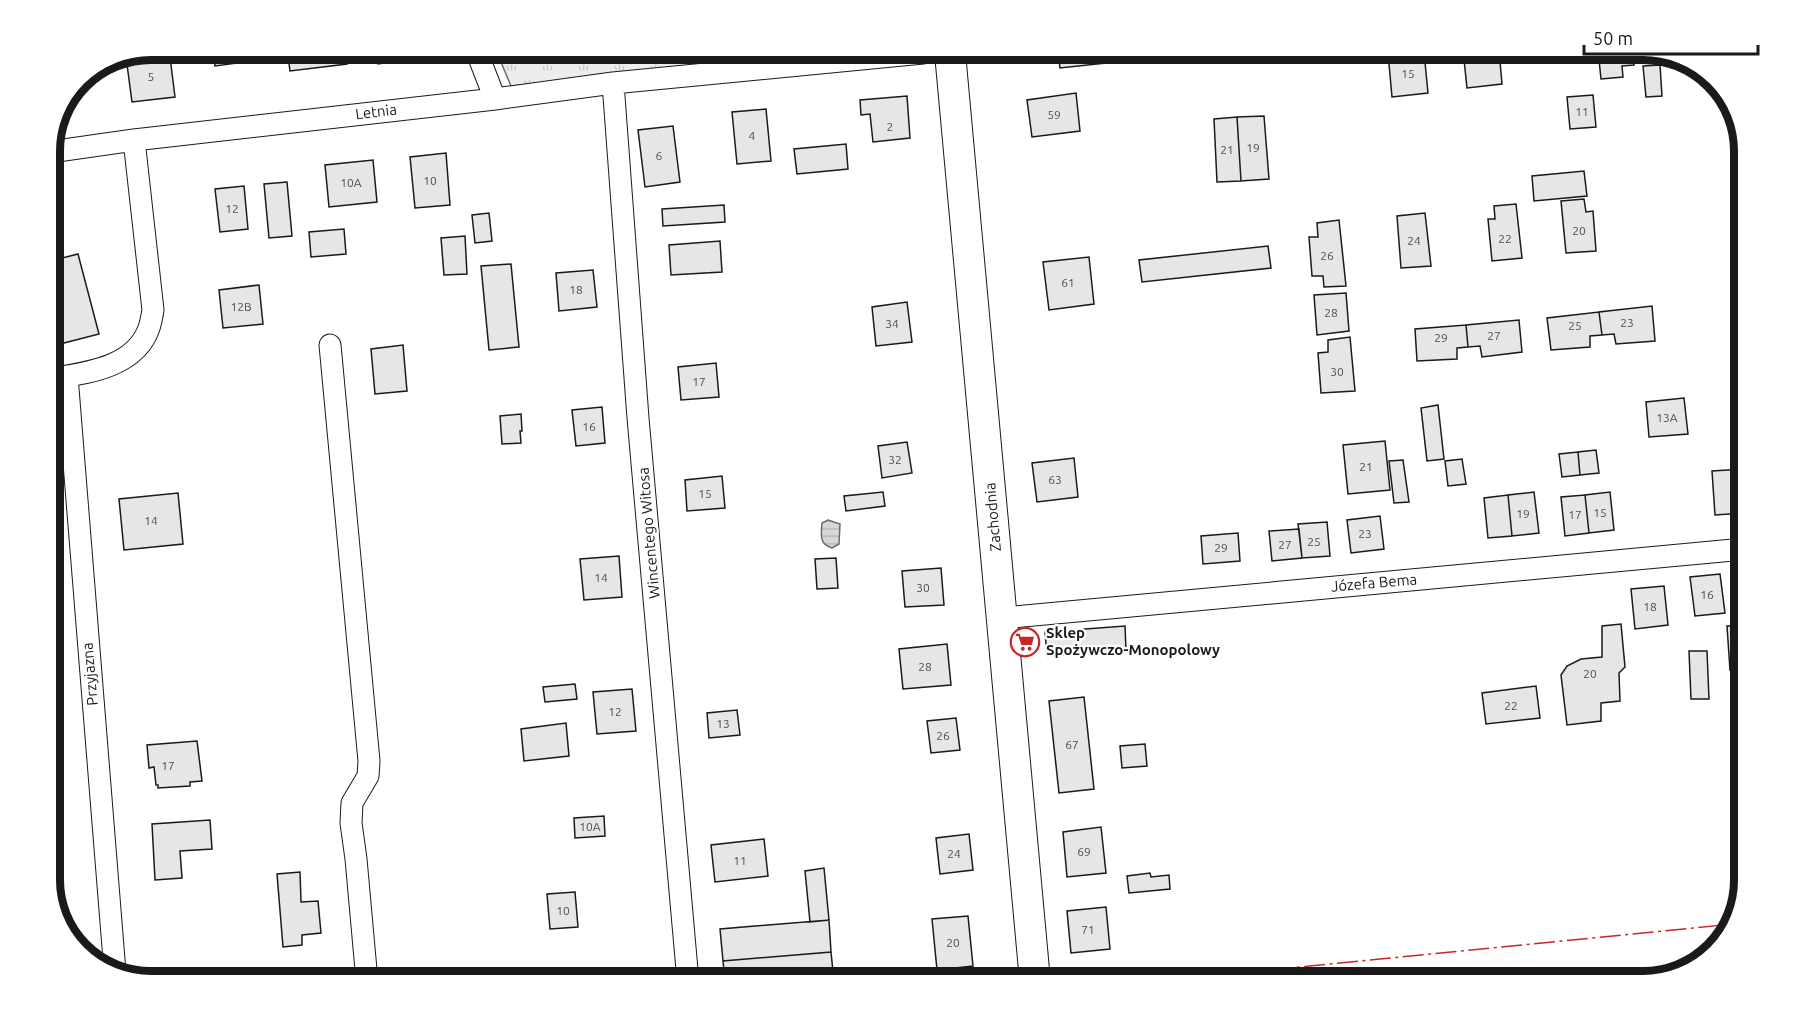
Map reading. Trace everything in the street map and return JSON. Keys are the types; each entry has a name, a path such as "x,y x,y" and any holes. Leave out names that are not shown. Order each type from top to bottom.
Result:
{"street":[{"path":"480,60 495,99"},
{"name":"Letnia","path":"60,151 614,83 851,60"},
{"name":"Zachodnia","path":"951,60 1034,971"},
{"name":"Wincentego Witosa","path":"614,83 640,442 687,971"},
{"path":"60,378 110,366 127,358 139,345 148,329 153,310 134,140"},
{"path":"330,345 369,761 369,776 352,804 351,823 366,971"},
{"name":"Przyjazna","path":"60,389 114,963"},
{"name":"Józefa Bema","path":"1003,618 1734,550"}],"green space":[{"path":"500,60 748,60 511,86"}],"shaded area":[{"path":"828,520 840,524 839,544 832,548 823,541 821,531 822,523"}],"building":[{"path":"170,60 175,97 132,102 127,64"},
{"path":"214,60 260,60 215,66"},
{"path":"289,60 346,60 347,64 290,71"},
{"path":"378,60 405,60 378,64"},
{"path":"1059,60 1134,60 1060,68"},
{"path":"1389,60 1425,60 1428,93 1392,97"},
{"path":"1464,60 1500,60 1502,84 1467,88"},
{"path":"1599,60 1633,60 1634,65 1622,66 1623,77 1601,79"},
{"path":"1660,65 1662,96 1646,97 1643,66"},
{"path":"1076,93 1080,131 1032,137 1027,100"},
{"path":"1593,95 1596,127 1570,129 1567,97"},
{"path":"907,96 910,138 873,142 870,114 861,115 860,100"},
{"path":"766,109 771,161 737,164 732,112"},
{"path":"1264,116 1269,179 1241,181 1237,117"},
{"path":"1237,117 1241,181 1217,182 1214,119"},
{"path":"673,126 680,182 645,187 638,130"},
{"path":"846,144 848,169 797,174 794,149"},
{"path":"446,153 450,205 415,208 410,157"},
{"path":"373,160 377,202 329,207 325,165"},
{"path":"1584,171 1587,196 1534,201 1532,176"},
{"path":"287,182 292,236 269,238 264,184"},
{"path":"244,186 248,229 220,232 215,189"},
{"path":"1584,199 1586,212 1593,211 1596,251 1566,253 1561,201"},
{"path":"1516,204 1522,258 1492,261 1488,219 1495,219 1494,206"},
{"path":"724,205 725,222 663,226 662,209"},
{"path":"489,213 492,241 475,243 472,215"},
{"path":"1425,213 1431,266 1401,268 1397,216"},
{"path":"1339,220 1346,286 1324,287 1323,276 1312,276 1309,237 1318,237 1317,223"},
{"path":"344,229 346,254 311,257 309,232"},
{"path":"465,236 467,274 444,275 441,238"},
{"path":"720,241 722,272 671,275 669,245"},
{"path":"1268,246 1271,268 1142,282 1139,260"},
{"path":"78,254 99,334 60,344 60,258"},
{"path":"1089,257 1094,304 1049,310 1043,262"},
{"path":"511,264 519,347 489,350 481,266"},
{"path":"593,270 597,307 559,311 556,273"},
{"path":"259,285 263,324 223,328 219,290"},
{"path":"1346,293 1349,331 1317,335 1314,295"},
{"path":"907,302 912,342 876,346 872,307"},
{"path":"1652,306 1655,341 1616,344 1614,334 1602,335 1599,312"},
{"path":"1599,312 1602,335 1590,336 1590,347 1551,350 1547,318"},
{"path":"1519,320 1522,352 1482,357 1480,346 1468,347 1466,325"},
{"path":"1466,325 1468,347 1457,348 1457,359 1417,361 1415,329"},
{"path":"1350,337 1355,391 1321,393 1318,353 1328,352 1328,340"},
{"path":"403,345 407,391 375,394 371,349"},
{"path":"716,363 719,397 681,400 678,367"},
{"path":"1684,398 1688,434 1649,437 1646,402"},
{"path":"1438,405 1444,459 1427,461 1421,408"},
{"path":"602,407 605,443 576,446 572,410"},
{"path":"521,414 521,443 502,444 500,416"},
{"path":"1385,441 1390,490 1348,494 1343,445"},
{"path":"907,442 912,473 882,478 878,446"},
{"path":"1596,450 1599,473 1580,475 1578,452"},
{"path":"1578,452 1580,475 1562,477 1559,454"},
{"path":"1074,458 1078,497 1037,502 1032,463"},
{"path":"1462,459 1466,484 1448,486 1445,461"},
{"path":"1403,460 1409,502 1394,503 1389,461"},
{"path":"1734,470 1734,514 1715,515 1712,471"},
{"path":"722,476 725,508 687,511 685,480"},
{"path":"883,492 885,506 846,511 844,496"},
{"path":"1534,492 1539,533 1512,536 1508,495"},
{"path":"1610,492 1614,530 1589,533 1585,495"},
{"path":"178,493 183,544 124,550 119,499"},
{"path":"1508,495 1512,536 1488,538 1484,498"},
{"path":"1585,495 1589,533 1565,536 1561,497"},
{"path":"1380,516 1384,549 1351,553 1347,520"},
{"path":"1327,522 1330,556 1302,558 1298,524"},
{"path":"1299,529 1302,558 1272,561 1269,531"},
{"path":"1238,533 1240,561 1203,564 1201,536"},
{"path":"619,556 622,597 584,600 580,559"},
{"path":"836,558 838,588 817,589 815,559"},
{"path":"941,568 944,605 905,607 902,571"},
{"path":"1720,574 1725,613 1695,616 1690,577"},
{"path":"1664,586 1668,625 1635,629 1631,589"},
{"path":"1621,624 1625,667 1619,673 1620,701 1601,703 1601,721 1567,725 1561,675 1567,666 1581,659 1602,657 1602,626"},
{"path":"1125,626 1126,650 1047,656 1045,632"},
{"path":"1727,626 1734,626 1734,670 1730,670"},
{"path":"947,644 951,685 903,689 899,649"},
{"path":"1689,651 1707,651 1709,699 1691,699"},
{"path":"575,684 577,699 545,702 543,687"},
{"path":"1536,686 1540,718 1486,724 1482,693"},
{"path":"632,689 636,731 597,734 593,692"},
{"path":"1084,697 1094,789 1059,793 1049,701"},
{"path":"737,710 740,735 709,738 707,713"},
{"path":"956,718 960,750 931,753 927,721"},
{"path":"566,723 569,756 524,761 521,729"},
{"path":"197,741 202,781 190,782 190,786 158,788 154,767 149,768 147,745"},
{"path":"1145,744 1147,766 1122,768 1120,746"},
{"path":"604,816 605,836 575,838 574,818"},
{"path":"210,820 212,849 180,851 182,878 155,880 152,824"},
{"path":"1101,827 1106,873 1067,877 1063,832"},
{"path":"969,834 973,870 940,874 936,838"},
{"path":"764,839 768,876 715,882 711,845"},
{"path":"824,868 829,920 810,922 805,871"},
{"path":"300,872 301,902 318,901 321,933 302,935 302,945 283,947 277,874"},
{"path":"1150,873 1151,877 1169,875 1170,889 1129,893 1127,876"},
{"path":"575,892 578,927 550,929 547,894"},
{"path":"1106,907 1110,949 1071,953 1067,911"},
{"path":"968,916 973,966 937,970 932,919"},
{"path":"829,920 831,952 723,961 720,929"},
{"path":"831,952 833,971 724,971 723,961"}],"power":[{"path":"1262,971 1722,925"}],"place":[{"name":"Sklep Spożywczo-Monopolowy","path":"1025,642"}]}
